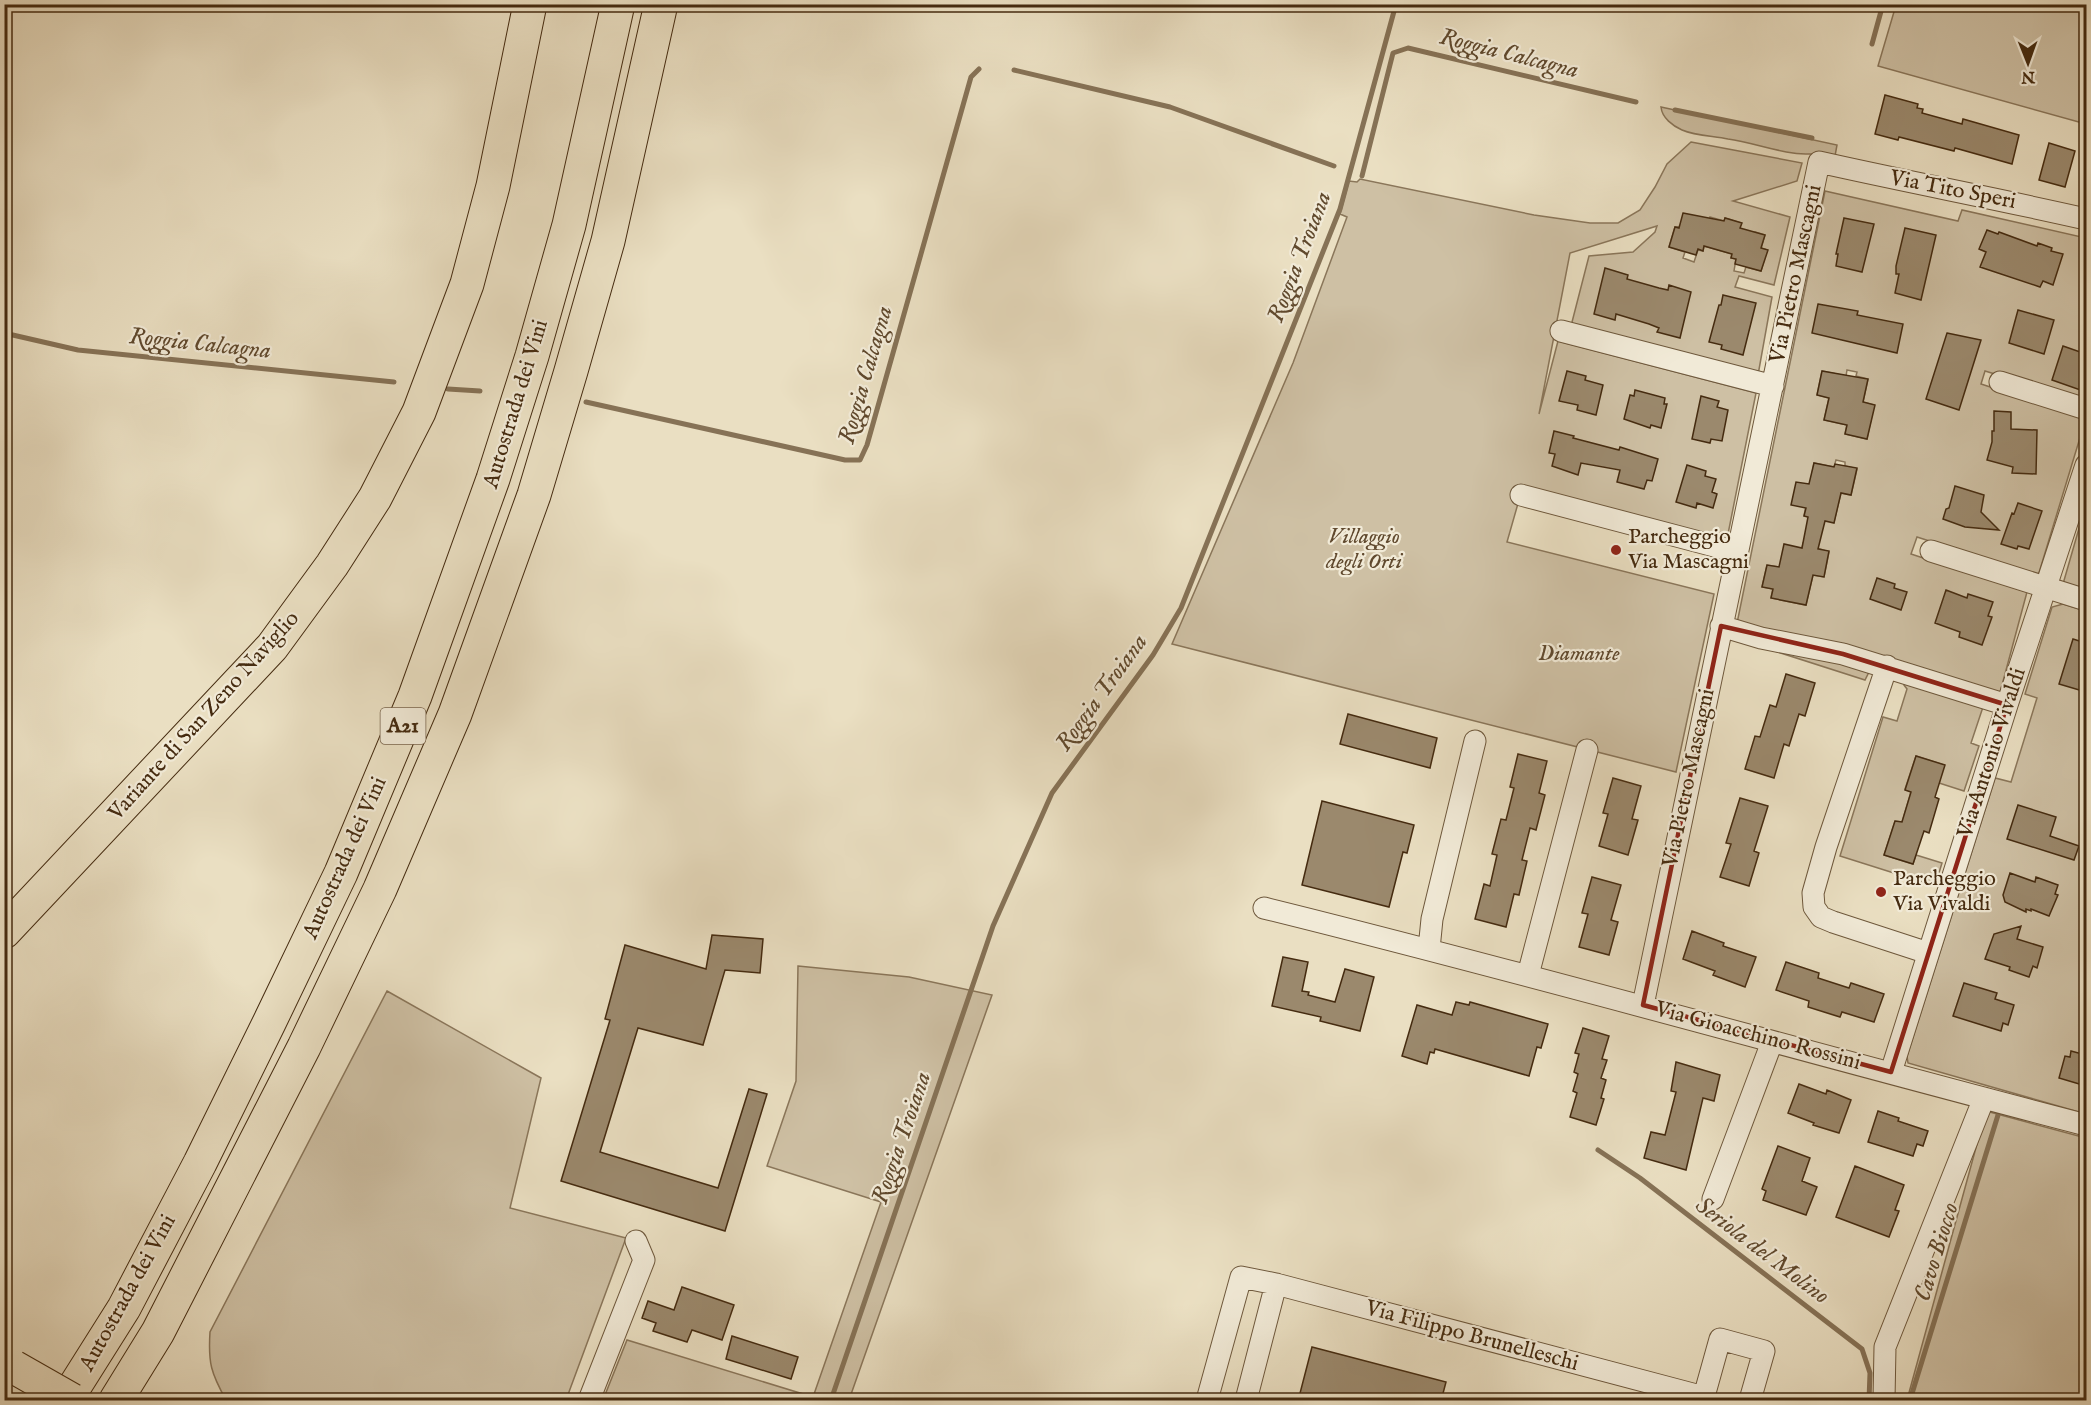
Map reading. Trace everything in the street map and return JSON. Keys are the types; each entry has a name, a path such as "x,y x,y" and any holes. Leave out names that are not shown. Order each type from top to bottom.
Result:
{"main road":[{"name":"Variante di San Zeno Naviglio","path":"4,932 272,647 332,565 375,498 419,412 467,284 493,186 530,4"},
{"name":"Autostrada dei Vini","path":"66,1401 124,1308 264,1034 341,873 415,696 493,479 532,356 569,225 618,4"},
{"name":"Autostrada dei Vini","path":"116,1401 158,1332 303,1047 380,889 455,714 534,495 571,371 608,241 661,4"},
{"path":"8,1362 72,1401"}],"street":[{"name":"Via Tito Speri","path":"1819,162 1898,180 2001,199 2086,219"},
{"name":"Via Pietro Mascagni","path":"1642,1005 1819,162"},
{"name":"Via Pietro Mascagni","path":"1561,331 1773,386"},
{"path":"2000,382 2086,409"},
{"name":"Via Antonio Vivaldi","path":"1891,1072 2007,705 2086,465"},
{"path":"1521,495 1737,552"},
{"path":"1930,551 2086,600"},
{"path":"1721,626 1761,638 1843,654 1887,666 2007,705"},
{"path":"1887,666 1826,847 1813,893 1814,907 1821,917 1833,922 1928,953"},
{"path":"1429,949 1432,919 1475,741"},
{"path":"1528,975 1587,750"},
{"name":"Via Gioacchino Rossini","path":"1264,908 1642,1005 2086,1125"},
{"path":"1713,1199 1773,1042"},
{"path":"1884,1401 1885,1347 1984,1098"},
{"path":"589,1401 644,1260 636,1241"},
{"name":"Via Filippo Brunelleschi","path":"1207,1401 1240,1277 1276,1284 1703,1399"},
{"path":"1246,1401 1276,1284"},
{"path":"1703,1399 1720,1339 1764,1351 1750,1401"}],"highlighted area":[{"path":"1721,626 1843,654 2007,705 1891,1072 1643,1005"}],"green space":[{"path":"1896,5 2086,5 2086,124 1878,66"},
{"path":"1661,107 1837,145 1835,156 1793,153 1687,132 1668,121"},
{"path":"1691,142 1802,163 1797,181 1733,201 1790,217 1774,285 1739,276 1735,287 1772,297 1758,375 1571,326 1589,256 1633,252 1655,232 1657,226 1570,253 1539,414 1558,341 1756,393 1727,539 1523,486 1507,542 1714,594 1676,772 1172,644 1293,363 1347,217 1340,214 1349,181 1357,182 1360,179 1534,215 1590,223 1618,223 1640,210 1667,164","holes":["1710,217 1724,221 1725,218 1741,223 1739,233 1753,237 1755,232 1765,235 1761,248 1767,250 1761,271 1746,267 1744,273 1734,271 1736,259 1731,258 1732,254 1704,246 1703,251 1698,250 1694,262 1683,258 1685,252 1669,247 1675,227 1708,224"]},
{"path":"1825,191 1958,221 1962,210 2086,238 2086,402 1985,371 1981,384 2086,418 2038,576 1917,537 1911,554 2027,592 1998,700 1875,660 1865,680 1734,638","holes":["1847,370 1857,372 1856,376 1868,379 1863,402 1874,405 1867,439 1845,434 1847,425 1824,420 1829,398 1817,395 1822,371 1846,376","1836,460 1845,462 1845,466 1857,469 1851,495 1841,493 1834,522 1804,516 1814,463 1834,467","1803,543 1829,552 1824,577 1813,575 1806,605 1771,598 1773,589 1762,587 1767,565 1779,567 1802,548"]},
{"path":"2086,504 2086,591 2063,584"},
{"path":"2063,604 2086,611 2086,1114 1908,1063 1907,1056 1995,778 2011,782 2037,698 2025,694 2052,607"},
{"path":"1907,676 1984,704 1971,743 1979,746 1964,791 1939,783 1944,765 1916,756 1905,789 1911,792 1902,822 1895,821 1884,855 1913,864 1916,855 1942,863 1935,886 1840,856 1883,717 1897,721 1907,689 1904,685"},
{"path":"798,966 909,977 992,995 849,1400 603,1400 627,1340 813,1397 881,1202 767,1166 796,1081"},
{"path":"387,991 541,1078 510,1208 626,1238 566,1400 226,1400 217,1382 210,1360 210,1332"},
{"path":"1986,1111 2086,1138 2086,1400 1907,1400"}],"building":[{"path":"1885,95 1918,104 1917,108 1923,109 1922,113 1962,124 1963,119 2019,135 2012,164 1955,148 1954,151 1899,137 1898,140 1875,134"},
{"path":"2049,143 2075,151 2065,187 2039,180"},
{"path":"1683,213 1724,221 1725,218 1742,223 1740,228 1765,235 1761,248 1768,250 1761,271 1735,264 1736,259 1731,258 1732,254 1704,246 1703,251 1698,249 1696,255 1669,247 1675,227 1679,228"},
{"path":"1844,218 1874,224 1862,272 1836,266 1838,254 1836,254"},
{"path":"1905,228 1936,235 1921,300 1895,293 1899,274 1896,274 1896,266"},
{"path":"1987,230 2037,246 2038,243 2052,248 2051,251 2063,254 2053,285 2043,281 2040,287 1980,267 1986,252 1979,249"},
{"path":"1605,268 1628,275 1627,279 1659,288 1668,290 1669,285 1691,292 1680,338 1657,332 1659,328 1616,314 1615,320 1594,314"},
{"path":"1723,295 1756,303 1743,355 1721,349 1722,345 1709,342"},
{"path":"1818,304 1858,311 1857,315 1903,324 1897,353 1812,333"},
{"path":"2018,310 2054,320 2044,354 2009,343"},
{"path":"1947,333 1981,340 1959,410 1926,399"},
{"path":"2063,346 2086,354 2086,392 2052,380"},
{"path":"1567,371 1586,376 1585,380 1603,385 1596,415 1577,410 1578,405 1559,401"},
{"path":"1822,371 1868,379 1863,402 1875,405 1867,439 1845,434 1847,425 1824,420 1829,398 1817,395"},
{"path":"1635,390 1665,398 1664,404 1667,404 1661,428 1651,425 1650,428 1624,419 1630,395 1634,396"},
{"path":"1701,396 1719,401 1717,407 1728,410 1722,441 1711,439 1710,443 1692,439"},
{"path":"1994,411 2011,412 2011,429 2037,430 2036,474 2012,473 2013,467 1987,460 1992,442 1992,431 1994,431"},
{"path":"1554,431 1574,436 1573,438 1619,450 1620,447 1658,459 1652,481 1647,480 1644,489 1617,482 1620,470 1581,463 1578,475 1552,466 1555,454 1549,453"},
{"path":"1814,463 1857,468 1851,495 1841,493 1834,523 1825,521 1818,549 1829,551 1824,577 1813,575 1806,605 1771,598 1773,589 1762,587 1767,565 1779,567 1784,544 1802,548 1808,517 1804,516 1806,508 1791,505 1796,482 1809,484"},
{"path":"1687,465 1706,471 1705,476 1716,479 1712,492 1717,494 1713,508 1697,503 1696,508 1676,502"},
{"path":"1955,486 1984,495 1981,512 1999,530 1965,527 1943,519 1946,509 1949,508"},
{"path":"2018,503 2042,511 2029,549 2018,546 2017,549 2001,544"},
{"path":"1877,578 1895,584 1894,588 1907,592 1901,610 1870,599"},
{"path":"1946,590 1967,598 1968,594 1993,602 1988,616 1992,617 1982,645 1959,637 1960,632 1935,623"},
{"path":"2073,639 2086,643 2086,692 2059,684"},
{"path":"1786,674 1815,683 1805,716 1799,714 1789,746 1784,744 1774,778 1745,769 1755,736 1760,737 1770,705 1776,707"},
{"path":"1348,714 1437,738 1430,768 1340,744"},
{"path":"1518,754 1547,761 1539,793 1545,795 1536,830 1530,828 1522,860 1527,861 1519,895 1514,894 1506,927 1475,919 1484,884 1490,886 1497,855 1492,854 1501,819 1506,820 1514,788 1510,787"},
{"path":"1916,756 1945,765 1935,797 1939,799 1929,833 1924,831 1913,864 1884,855 1895,821 1902,822 1911,792 1905,790"},
{"path":"1613,778 1641,786 1632,819 1638,820 1628,855 1599,846 1608,814 1603,813"},
{"path":"1740,798 1768,806 1754,851 1759,853 1749,886 1720,877 1731,844 1726,843"},
{"path":"1322,801 1414,825 1407,853 1403,852 1389,907 1302,885"},
{"path":"2018,805 2056,817 2050,836 2079,846 2074,860 2007,839"},
{"path":"2010,873 2035,882 2036,877 2058,885 2055,894 2058,895 2049,916 2031,909 2031,911 2026,909 2026,912 2005,902 2003,895"},
{"path":"1592,877 1621,885 1611,920 1618,922 1609,955 1579,947 1588,914 1582,913"},
{"path":"2021,926 2017,939 2043,947 2037,968 2033,966 2029,977 2009,970 2010,967 1985,959 1994,934"},
{"path":"1692,931 1724,943 1723,946 1756,957 1745,987 1713,975 1715,971 1683,959"},
{"path":"712,935 763,939 760,973 725,970 703,1045 638,1028 600,1152 718,1188 749,1089 767,1094 725,1231 561,1181 610,1020 605,1019 625,945 706,969"},
{"path":"1283,957 1308,962 1302,991 1309,992 1308,995 1335,1002 1345,969 1374,977 1360,1031 1320,1021 1321,1017 1272,1006"},
{"path":"1786,962 1819,973 1818,978 1849,988 1851,983 1884,994 1874,1022 1842,1012 1840,1017 1808,1007 1809,1001 1776,990"},
{"path":"1964,983 1997,993 1995,999 2014,1005 2008,1025 2003,1023 2001,1031 1953,1016"},
{"path":"1456,1002 1469,1005 1470,1002 1548,1024 1541,1048 1537,1047 1529,1076 1435,1049 1434,1053 1430,1052 1427,1064 1402,1056 1417,1005 1452,1015"},
{"path":"1583,1028 1609,1036 1602,1059 1607,1060 1601,1078 1606,1080 1601,1098 1604,1099 1596,1125 1570,1117 1577,1093 1573,1091 1578,1074 1574,1072 1579,1054 1575,1053"},
{"path":"2071,1051 2086,1055 2086,1086 2059,1078 2065,1056 2070,1057"},
{"path":"1676,1062 1720,1075 1714,1101 1703,1098 1686,1170 1644,1158 1651,1132 1665,1135 1676,1092 1671,1091"},
{"path":"1799,1084 1826,1094 1827,1090 1851,1100 1839,1133 1813,1125 1814,1123 1788,1113"},
{"path":"1878,1111 1899,1118 1898,1121 1928,1131 1923,1146 1917,1144 1913,1156 1868,1142"},
{"path":"1778,1146 1810,1158 1802,1181 1817,1187 1806,1215 1763,1200 1766,1191 1762,1189"},
{"path":"1855,1166 1904,1185 1895,1210 1899,1211 1889,1237 1836,1217"},
{"path":"682,1287 734,1305 722,1340 692,1330 687,1342 653,1331 656,1323 642,1318 648,1301 674,1310"},
{"path":"732,1336 798,1357 791,1379 726,1359"},
{"path":"1312,1347 1446,1382 1441,1401 1298,1401"}],"waterway":[{"name":"Roggia Troiana","path":"831,1400 993,926 1052,793 1153,655 1181,608 1340,209 1396,4"},
{"name":"Seriola del Molino","path":"1872,44 1883,4"},
{"name":"Roggia Calcagna","path":"1362,176 1393,53 1408,48 1636,102"},
{"name":"Roggia Calcagna","path":"586,402 845,460 860,460 867,445 971,77 979,69"},
{"name":"Roggia Calcagna","path":"1014,70 1170,107 1334,166"},
{"name":"Roggia Calcagna","path":"1675,110 1812,138"},
{"name":"Roggia Calcagna","path":"4,333 78,350 394,382"},
{"name":"Roggia Calcagna","path":"448,389 480,391"},
{"name":"Cavo Biocco","path":"1910,1400 1998,1115"},
{"name":"Seriola del Molino","path":"1598,1150 1640,1178 1862,1349 1870,1373 1869,1400"}],"place":[{"name":"Parcheggio Via Mascagni","path":"1616,550"},
{"name":"Parcheggio Via Vivaldi","path":"1881,892"}],"park label":[{"name":"Villaggio degli Orti","path":"1364,550"},
{"name":"Diamante","path":"1579,654"}]}
